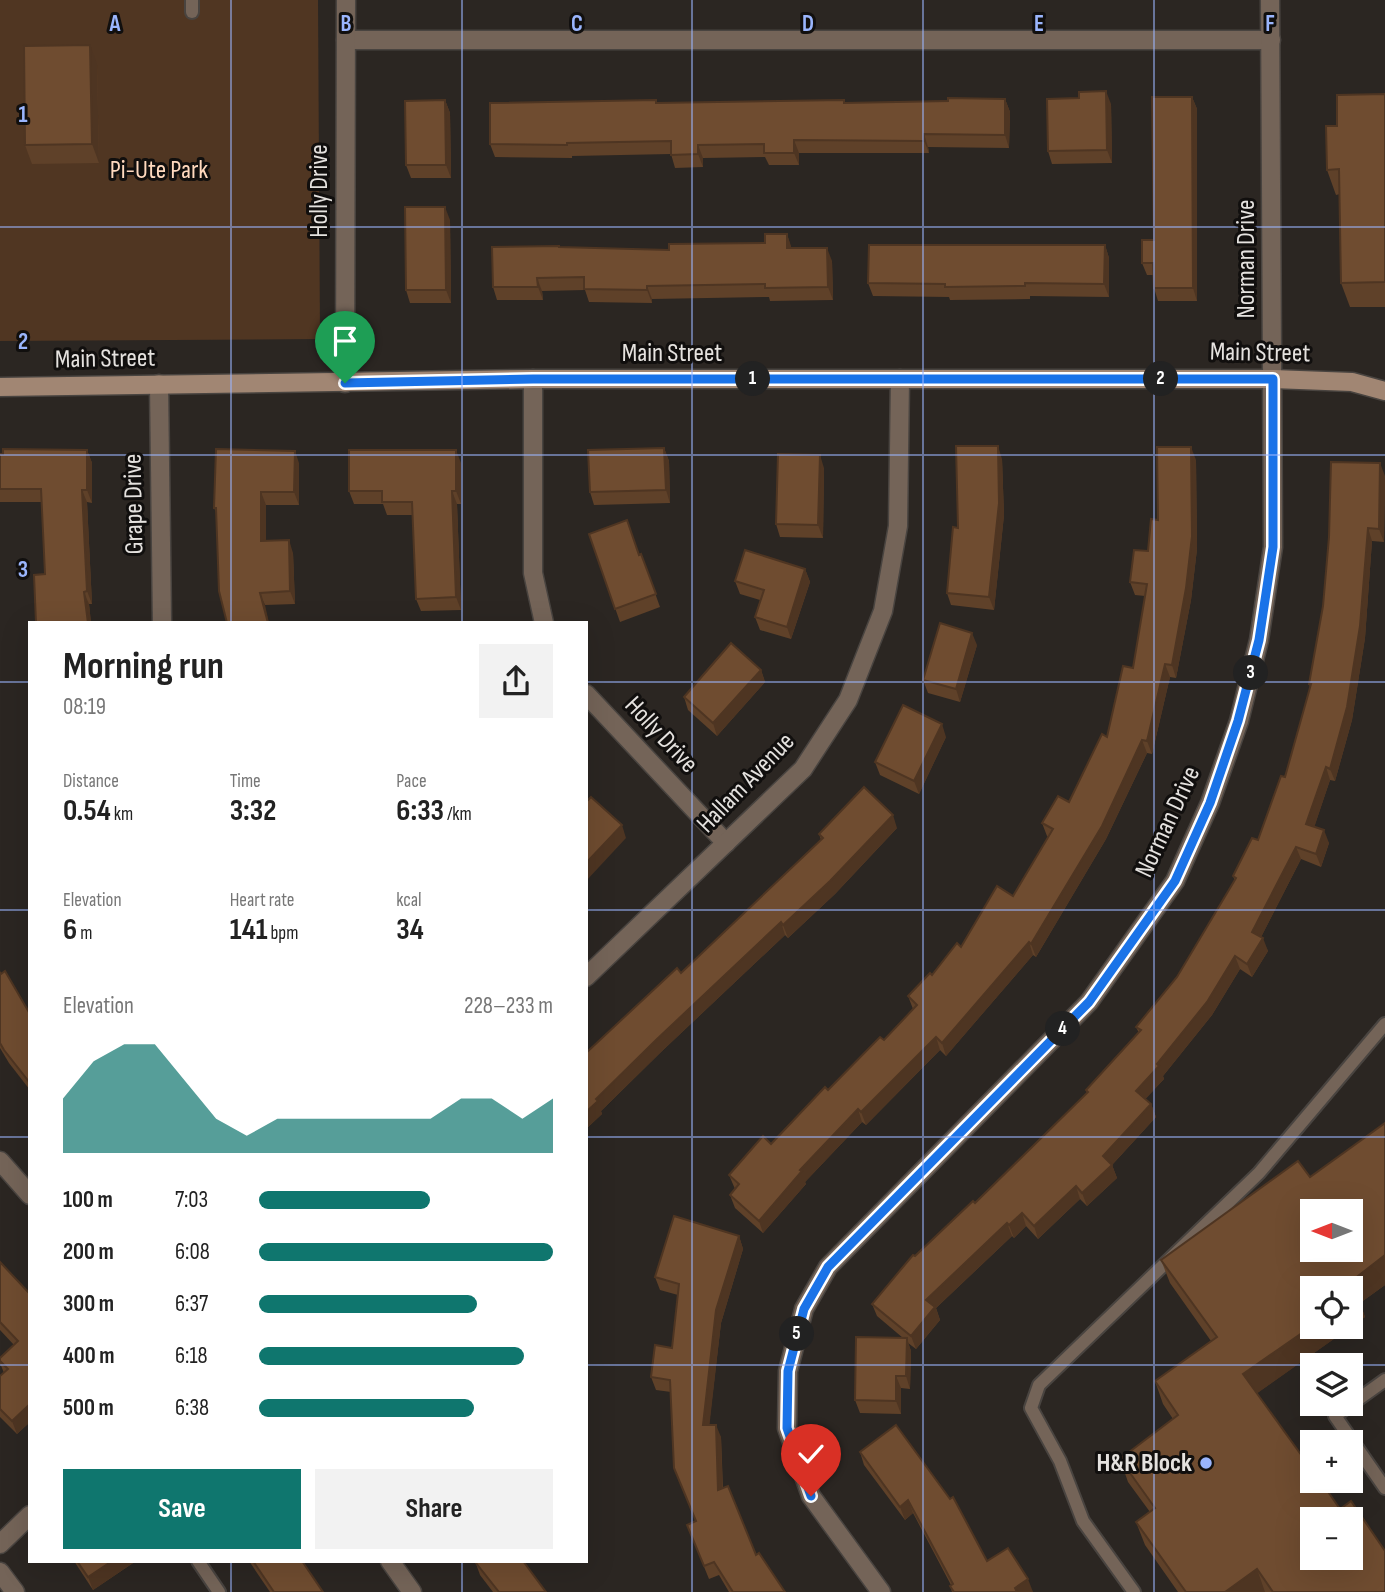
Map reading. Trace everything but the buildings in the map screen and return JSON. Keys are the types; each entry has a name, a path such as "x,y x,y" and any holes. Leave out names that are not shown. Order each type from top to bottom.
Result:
{"main road":[{"name":"Main Street","path":"0,387 533,379 1273,379 1352,382 1385,390"}],"street":[{"name":"Holly Drive","path":"345,383 346,0"},
{"name":"Norman Drive","path":"881,1592 811,1496 787,1428 788,1371 804,1309 828,1267 1089,1002 1175,881 1214,792 1238,721 1259,640 1273,547 1270,0"},
{"path":"346,40 1271,40"},
{"path":"533,379 533,573 544,621"},
{"name":"Hallam Avenue","path":"588,975 803,769 848,701 883,611 898,526 900,379"},
{"name":"Grape Drive","path":"159,384 162,621"},
{"name":"Holly Drive","path":"588,696 726,843"},
{"path":"0,1161 28,1193"},
{"path":"0,1544 28,1517"},
{"path":"391,1563 412,1592"},
{"path":"0,1572 15,1592"}],"lane":[{"path":"1134,1592 1083,1521 1060,1461 1031,1408 1039,1385 1259,1173 1385,1024"},
{"path":"1385,1380 1335,1416 1385,1488"},
{"path":"199,1563 219,1592"}],"green space":[{"name":"Pi-Ute Park","path":"0,0 318,0 320,339 0,341"}],"place":[{"name":"H&R Block","path":"1206,1463"}],"route":[{"path":"345,383 533,379 1273,379 1273,547 1259,640 1238,721 1210,803 1175,881 1089,1002 828,1267 804,1309 788,1371 787,1428 811,1496"}]}
